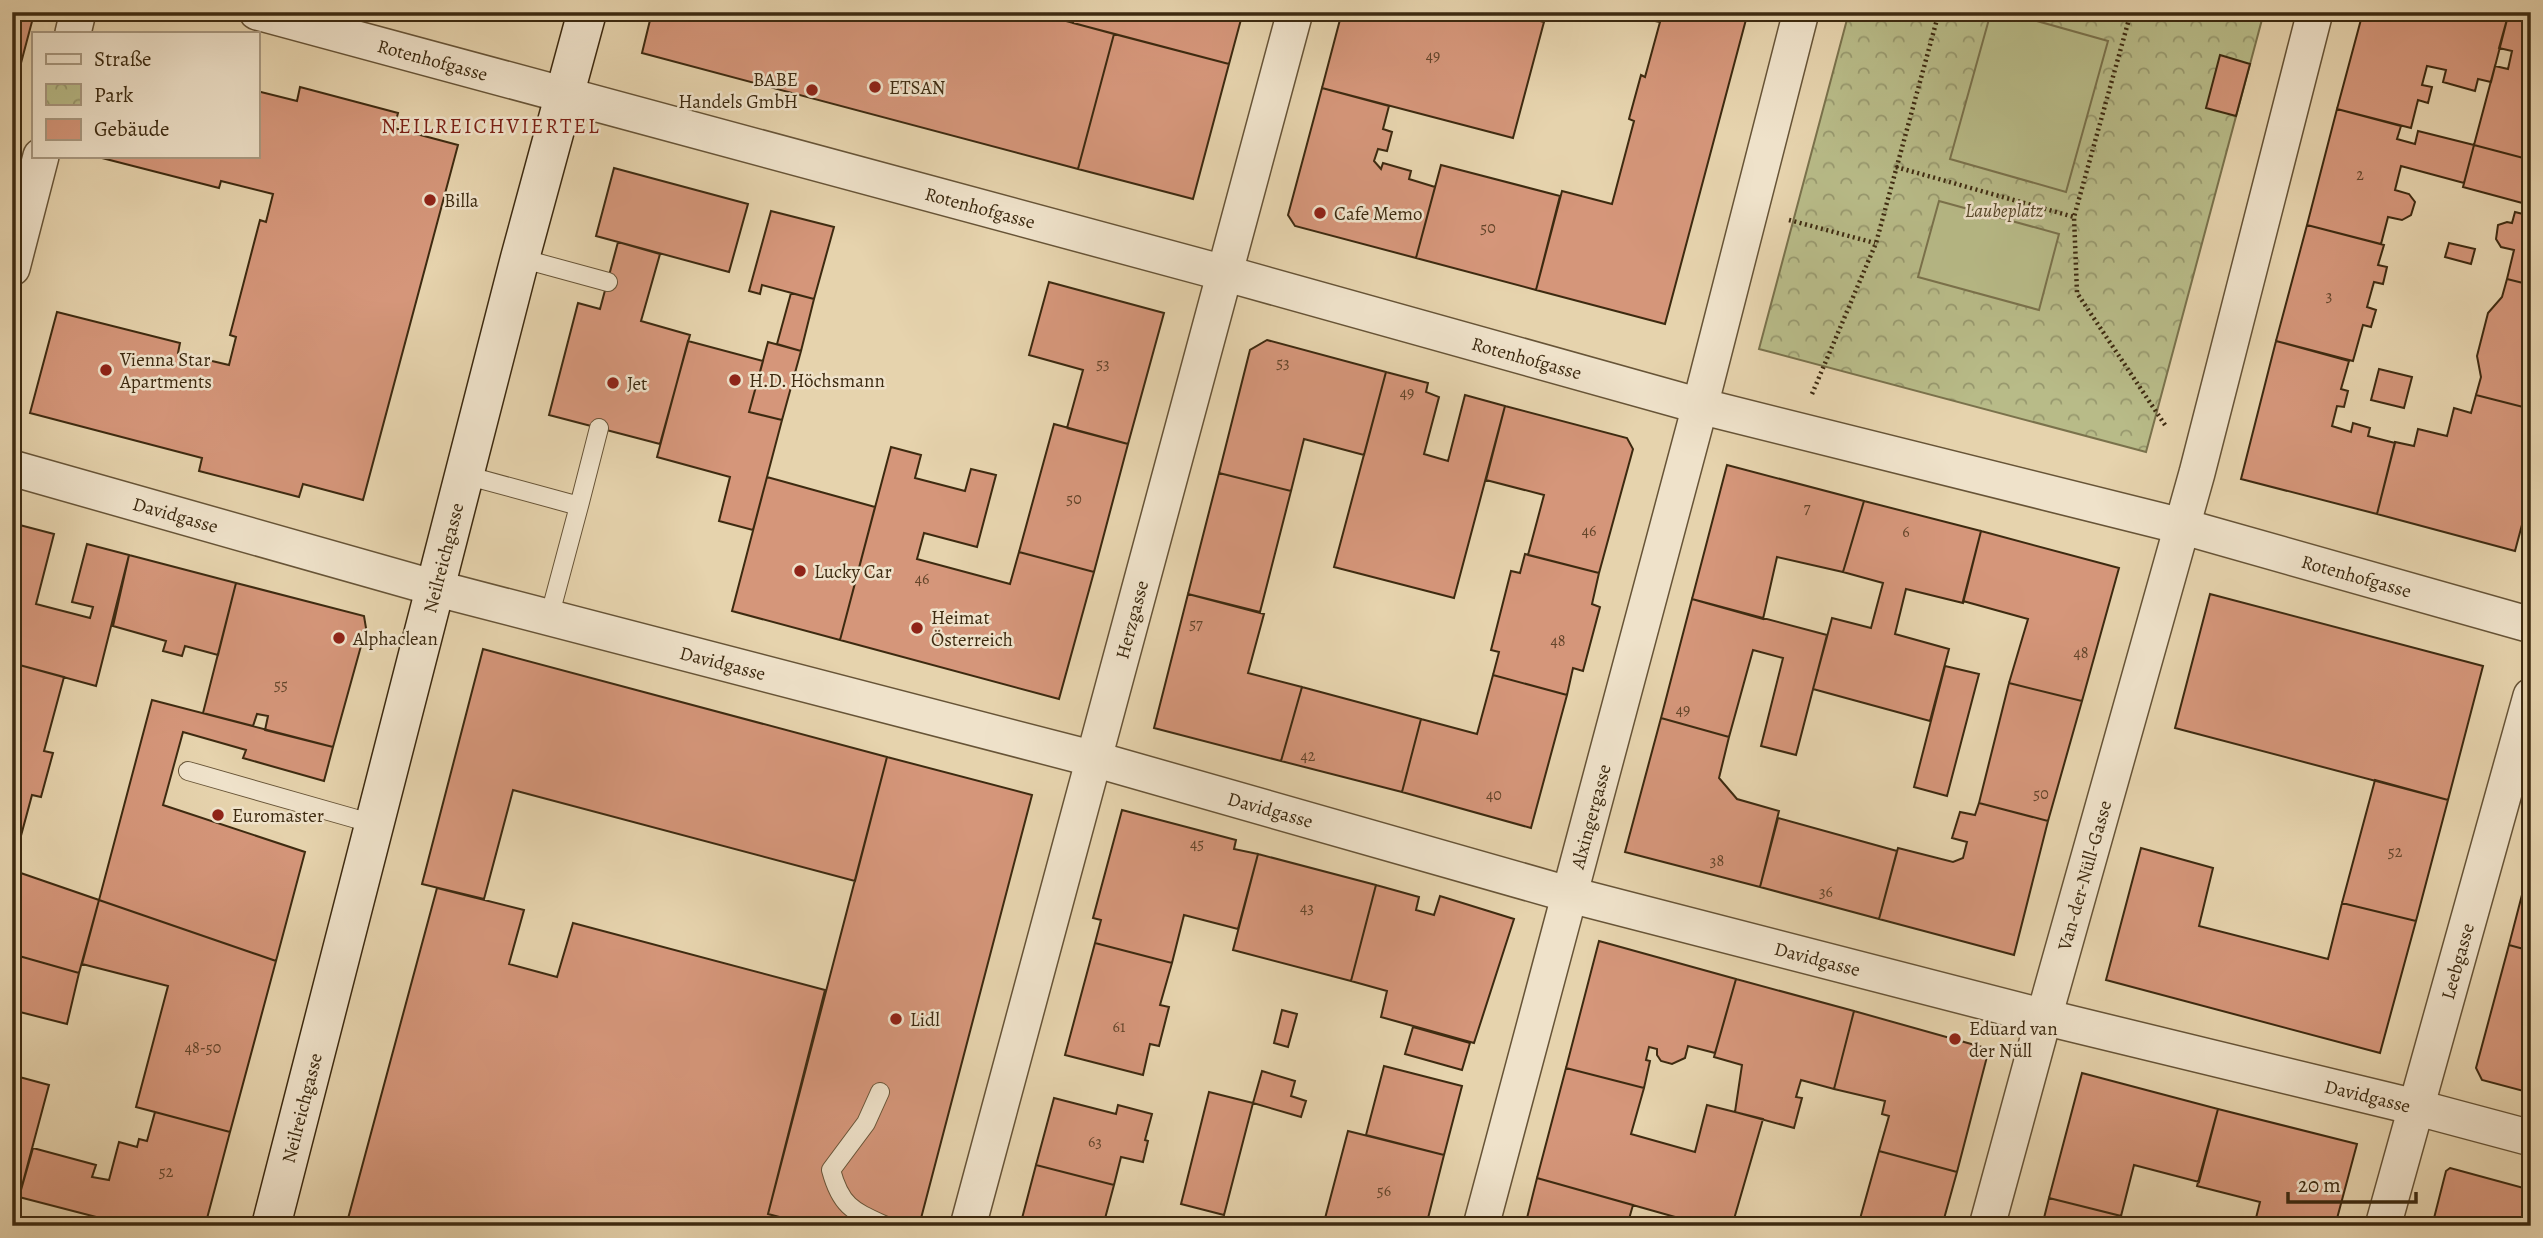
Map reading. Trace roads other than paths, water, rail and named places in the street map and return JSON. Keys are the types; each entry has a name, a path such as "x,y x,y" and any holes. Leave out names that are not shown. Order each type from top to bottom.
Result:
{"street":[{"path":"73,32 78,12"},
{"name":"Rotenhofgasse","path":"257,12 1224,273 1700,406"},
{"name":"Neilreichgasse","path":"271,1226 520,258 587,12"},
{"name":"Herzgasse","path":"968,1226 1294,12"},
{"path":"1801,12 1700,406 2181,526 2197,473 2315,12"},
{"path":"12,268 40,158"},
{"name":"Alxingergasse","path":"1481,1226 1700,406"},
{"name":"Davidgasse","path":"12,468 435,588 1094,759 1571,895 2044,1017 2415,1107 2531,1138"},
{"name":"Rotenhofgasse","path":"2181,526 2531,625"},
{"name":"Van-der-Nüll-Gasse","path":"1987,1226 2181,526"},
{"name":"Leebgasse","path":"2383,1226 2531,696"}],"lane":[{"path":"520,258 608,282"},
{"path":"549,618 599,428"},
{"path":"464,475 579,506"},
{"path":"188,771 374,824"},
{"path":"880,1092 866,1123 831,1170 836,1189 852,1210 886,1226"}],"place":[{"name":"ETSAN","path":"875,87"},
{"name":"BABE Handels GmbH","path":"812,90"},
{"name":"Billa","path":"430,200"},
{"name":"Cafe Memo","path":"1320,213"},
{"name":"Vienna Star Apartments","path":"106,370"},
{"name":"H.D. Höchsmann","path":"735,380"},
{"name":"Jet","path":"613,383"},
{"name":"Lucky Car","path":"800,571"},
{"name":"Heimat Österreich","path":"917,628"},
{"name":"Alphaclean","path":"339,638"},
{"name":"Euromaster","path":"218,815"},
{"name":"Lidl","path":"896,1019"},
{"name":"Eduard van der Nüll","path":"1955,1039"}],"district":[{"name":"NEILREICHVIERTEL","path":"491,126"}],"park label":[{"name":"Laubeplatz","path":"2004,210"}]}
